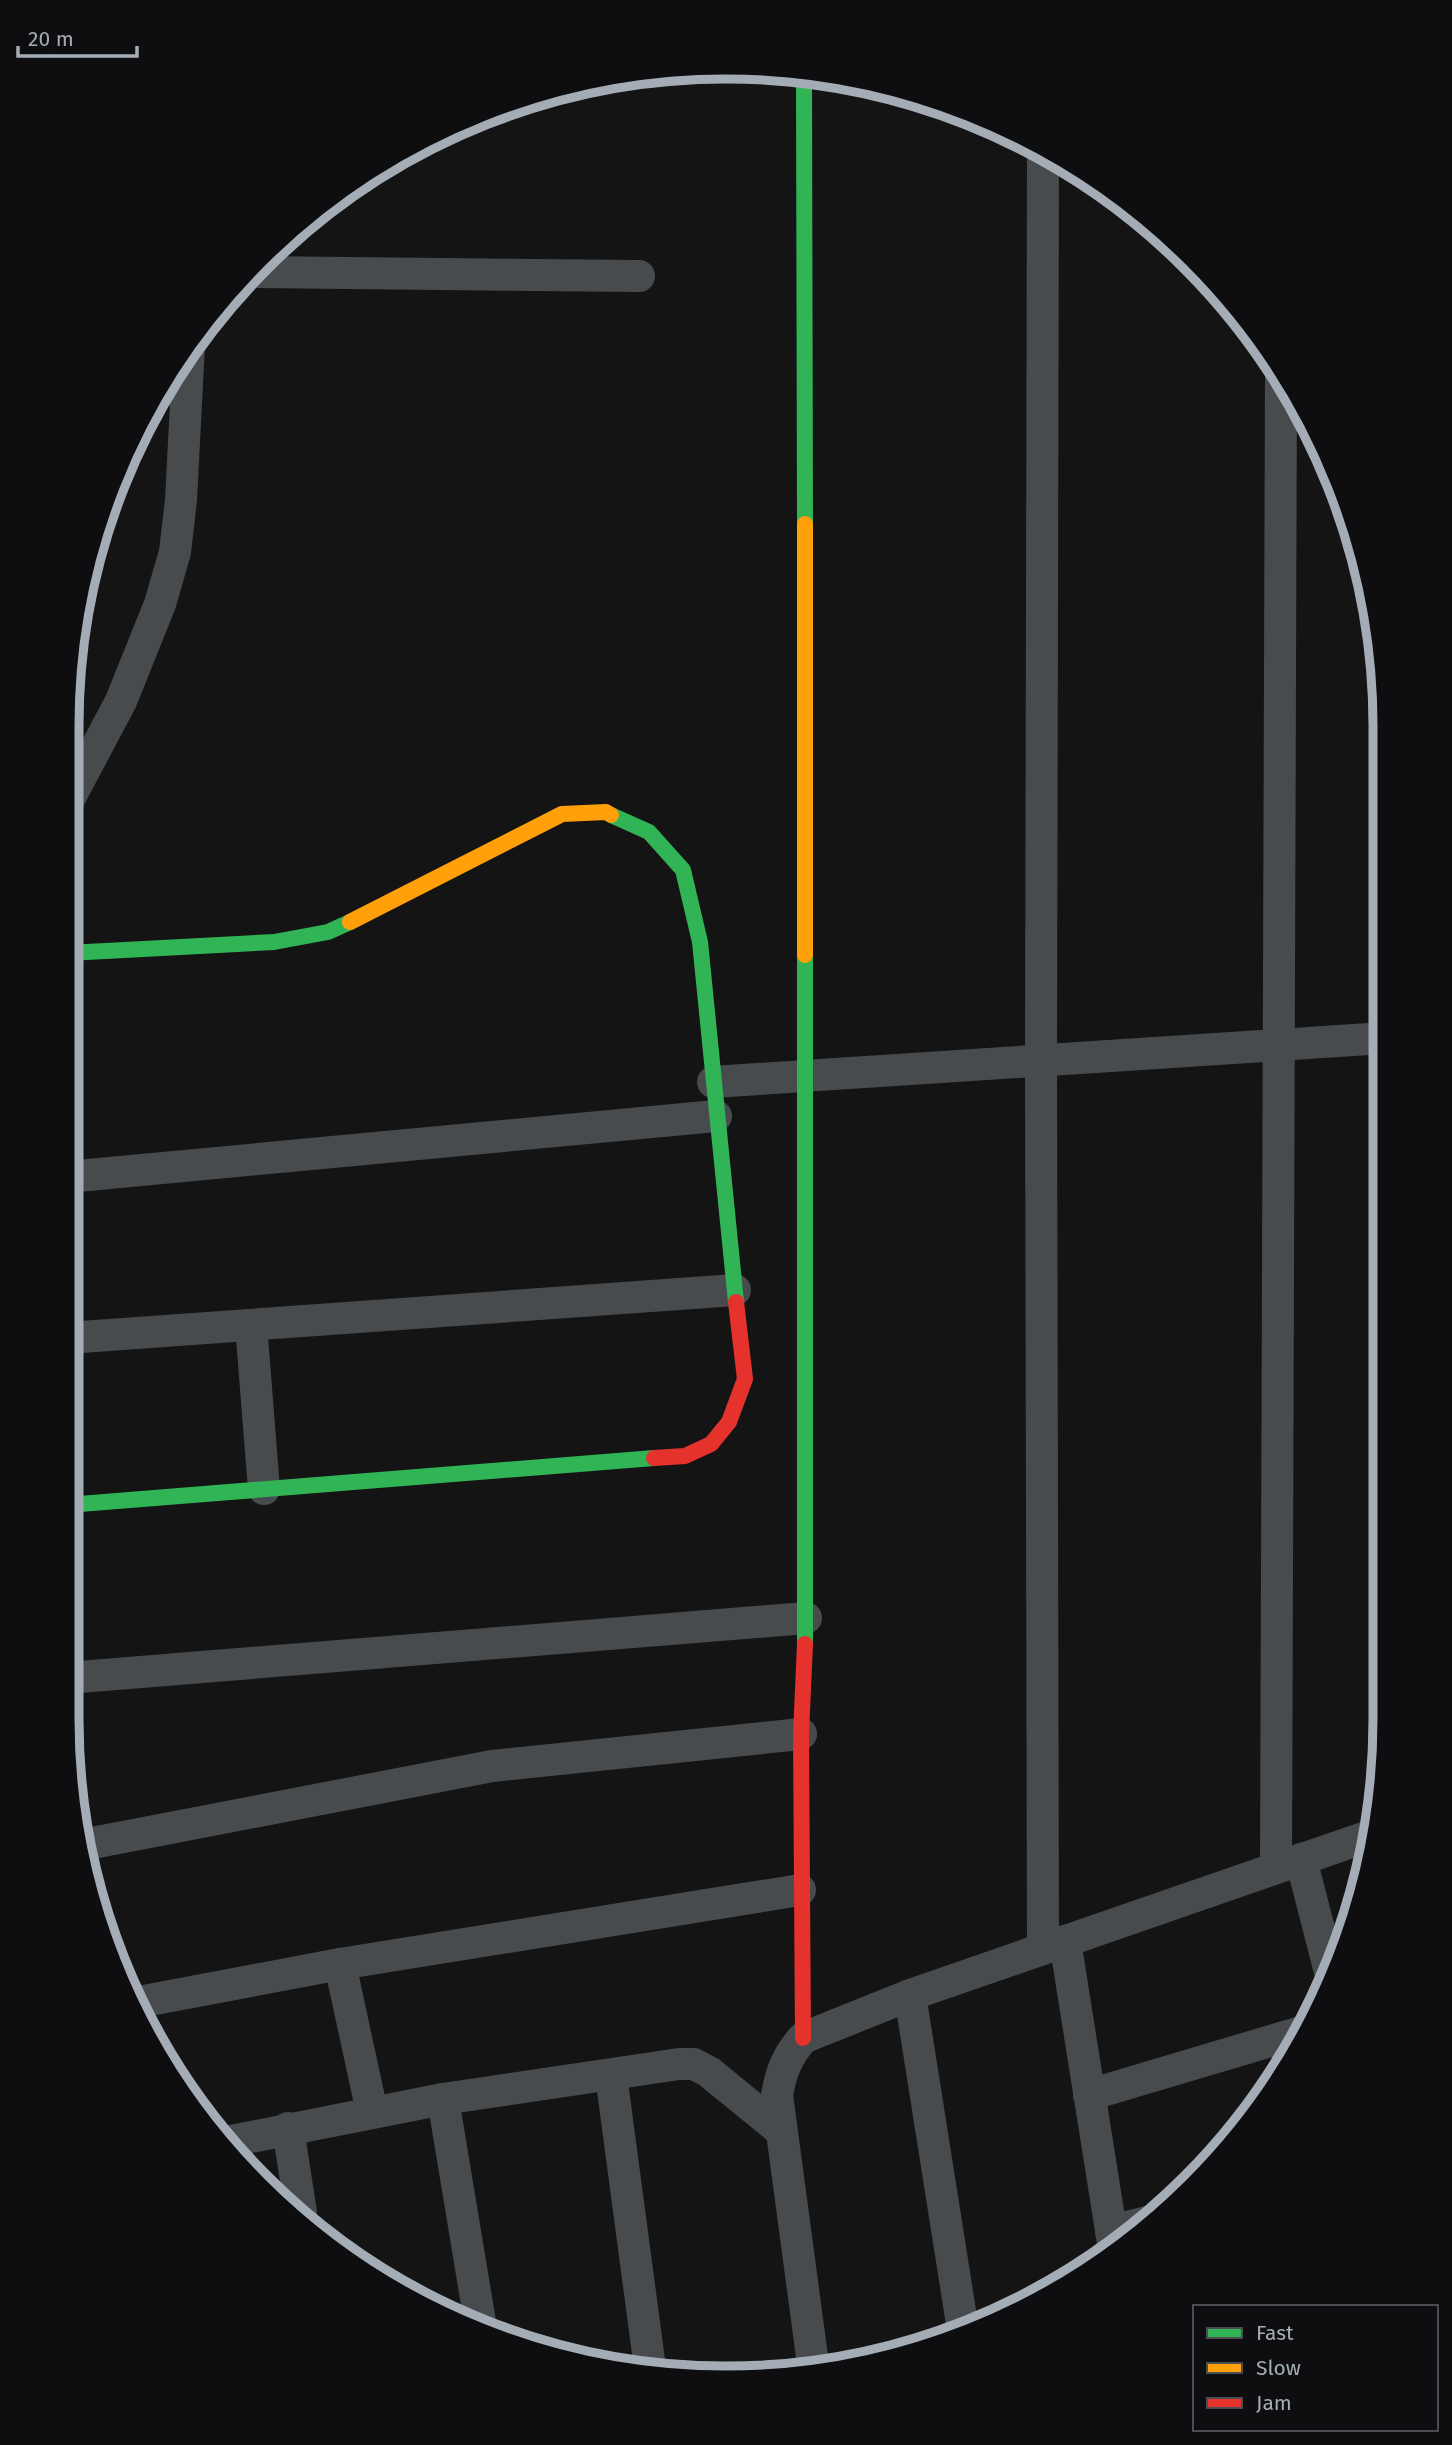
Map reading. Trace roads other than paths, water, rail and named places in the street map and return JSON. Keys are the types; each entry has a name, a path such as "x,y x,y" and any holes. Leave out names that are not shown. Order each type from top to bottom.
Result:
{"street":[{"path":"803,2038 800,1890 801,1734 806,1618 804,83"},
{"path":"1042,161 1041,1060 1054,1945 1089,2095 1113,2237"},
{"path":"264,272 639,276"},
{"path":"79,773 121,701 160,604 175,552 181,500 188,366"},
{"path":"1281,392 1278,1044 1288,1863 1326,1962"},
{"path":"79,952 274,942 328,932 373,912 562,814 606,812 649,832 683,870 700,942 745,1379 729,1422 711,1444 685,1456 79,1504"},
{"path":"713,1082 1373,1039"},
{"path":"79,1176 716,1116"},
{"path":"79,1337 736,1290"},
{"path":"251,1325 264,1489"},
{"path":"79,1677 806,1618"},
{"path":"91,1843 492,1766 801,1734"},
{"path":"813,2361 777,2095 781,2074 790,2052 803,2038 910,1995 1362,1839"},
{"path":"143,2001 340,1964 800,1890"},
{"path":"340,1964 373,2112"},
{"path":"910,1995 962,2322"},
{"path":"1089,2095 1291,2035"},
{"path":"234,2140 443,2099 680,2064 694,2064 709,2071 780,2130"},
{"path":"611,2075 649,2362"},
{"path":"443,2099 479,2317"},
{"path":"288,2128 300,2207"}]}
